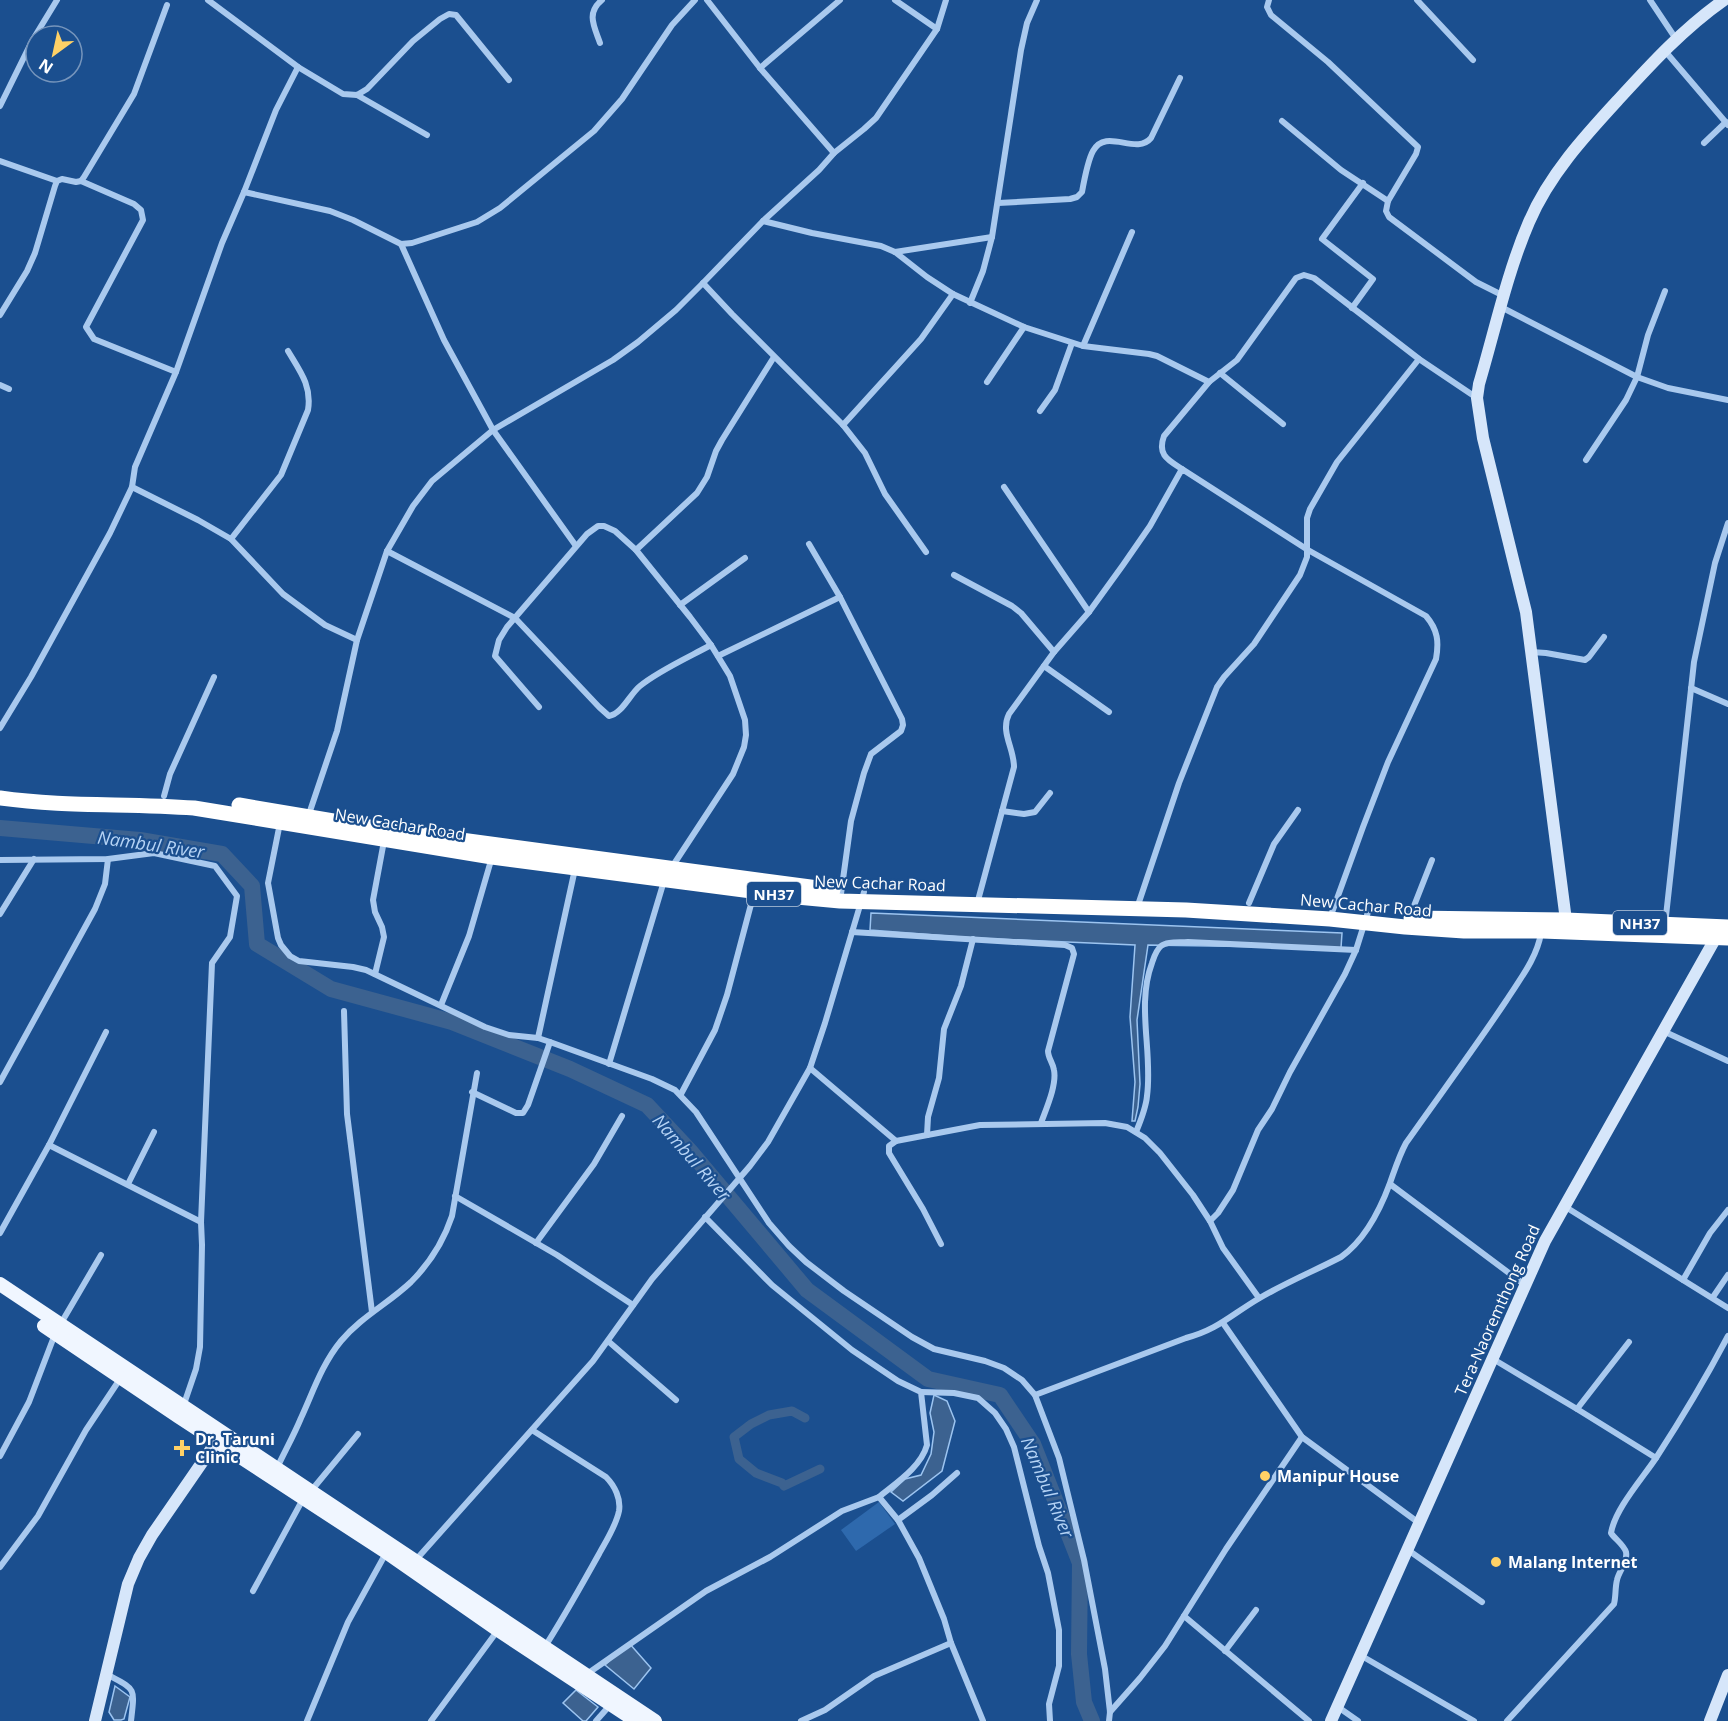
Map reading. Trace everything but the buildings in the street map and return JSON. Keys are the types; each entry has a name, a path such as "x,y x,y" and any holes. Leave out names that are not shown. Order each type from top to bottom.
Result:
{"highway":[{"name":"New Cachar Road","path":"0,788 45,793 164,796 237,804 384,840 469,847 668,873 782,884 841,896"},
{"name":"New Cachar Road","path":"0,798 46,803 194,808 280,822 307,821 387,830 469,847 492,857 576,862"},
{"name":"New Cachar Road","path":"668,873 755,891 841,896 1138,904 1249,903 1464,931 1542,925 1723,932"},
{"name":"New Cachar Road","path":"1138,904 1239,912 1331,914"}],"main road":[{"path":"0,1284 120,1378 220,1438 544,1648 610,1704 636,1721"},
{"path":"0,1295 183,1407 220,1438 277,1468 307,1495 386,1552 412,1564 498,1630 655,1721"}],"street":[{"path":"0,106 32,41 57,0"},
{"path":"208,0 298,67 343,94 357,95 427,135"},
{"path":"600,42 592,18 594,9 602,0"},
{"path":"244,192 330,211 401,244 412,243 488,216 594,131 622,99 672,25 695,0"},
{"path":"707,0 760,69 834,153"},
{"path":"760,69 840,0"},
{"path":"895,0 937,29"},
{"path":"307,821 337,730 357,640 387,551 412,506 432,481 493,430 613,360 676,310 763,220 819,170 834,153 876,118 937,29 946,0"},
{"path":"970,303 983,271 992,237 1021,50 1027,23 1037,0"},
{"path":"1269,0 1267,7 1271,15 1328,62 1418,147 1388,201 1386,211 1389,217 1503,302 1637,377 1668,388 1728,400"},
{"path":"1417,0 1473,60"},
{"path":"1650,0 1676,39"},
{"path":"1567,926 1526,612 1483,438 1477,398 1479,384 1529,222 1558,170 1589,132 1676,39 1724,0"},
{"path":"81,181 134,94 167,4"},
{"path":"357,95 367,89 413,41 449,14 456,15 509,80"},
{"path":"1665,51 1727,124 1704,143"},
{"path":"0,728 82,585 132,487 135,467 176,372 222,243 276,110 298,67"},
{"path":"998,203 1077,197 1082,192 1093,151 1101,142 1109,141 1138,146 1147,143 1180,78"},
{"path":"1282,121 1341,170 1388,201"},
{"path":"0,161 57,181 62,179 81,181 134,204 141,210 143,220 86,327 94,339 176,372"},
{"path":"0,315 27,271 35,253 57,181"},
{"path":"1352,308 1373,279 1322,239 1363,183"},
{"path":"763,220 812,234 881,246 896,252 953,294 1024,327 1083,346 1157,356 1209,382"},
{"path":"1083,346 1132,232"},
{"path":"896,252 992,237"},
{"path":"401,244 444,340 493,430 576,546"},
{"path":"1331,914 1388,762 1436,659 1438,641 1434,625 1426,616 1308,550 1168,460 1162,452 1161,444 1164,436 1209,382 1237,360 1296,278 1304,275 1314,278 1419,359 1477,398"},
{"path":"703,283 732,315 843,425 865,453 885,494 926,552"},
{"path":"1586,460 1626,400 1637,377 1648,335 1665,291"},
{"path":"843,425 921,339 953,294"},
{"path":"987,382 1024,327"},
{"path":"1040,411 1055,390 1072,343"},
{"path":"231,539 281,475 308,410 309,387 288,351"},
{"path":"636,550 704,485 722,440 774,357"},
{"path":"1138,904 1179,783 1217,687 1224,676 1250,649 1300,575 1308,550 1307,518 1337,462 1419,359"},
{"path":"1220,373 1282,424"},
{"path":"0,386 9,389"},
{"path":"978,900 1014,767 1005,722 1054,652 1089,612 1150,526 1182,469"},
{"path":"132,487 231,539 283,594 325,625 357,640"},
{"path":"1004,487 1089,612"},
{"path":"1664,930 1694,662 1715,563 1728,523"},
{"path":"539,706 495,656 498,640 576,546 594,528 603,526 615,531 636,550 711,645 730,676 745,720 744,747 733,774 668,873 609,1064"},
{"path":"809,544 840,597 903,725 901,731 876,750 868,761 851,821 841,896"},
{"path":"387,551 515,618 609,716 615,715 640,686 711,645"},
{"path":"680,605 745,558"},
{"path":"954,575 1012,606 1021,613 1054,652"},
{"path":"718,656 840,597"},
{"path":"1531,652 1559,654 1585,660 1604,636"},
{"path":"1044,666 1109,712"},
{"path":"164,796 170,774 214,677"},
{"path":"1691,688 1728,704"},
{"path":"1002,811 1023,814 1035,812 1050,793"},
{"path":"1249,903 1274,844 1298,810"},
{"path":"280,822 268,883 280,945 290,956 299,961 353,967 375,974 486,1027 509,1035 538,1038 549,1044 669,1086 681,1095 696,1112 769,1223 806,1262 894,1326 925,1345 1004,1368 1022,1380 1035,1395 1059,1458 1084,1560 1105,1669 1109,1721"},
{"path":"375,974 384,937 373,900 384,840"},
{"path":"0,860 108,859 154,853 215,866 237,896 230,937 212,963 201,1222 200,1347 196,1370 183,1407"},
{"path":"441,1005 469,936 492,857"},
{"path":"0,914 34,859"},
{"path":"0,1082 95,909 105,884 108,859"},
{"path":"1407,923 1432,860"},
{"path":"538,1038 576,862"},
{"path":"681,1095 715,1030 727,995 755,891"},
{"path":"412,1564 608,1341 652,1279 768,1142 810,1068 862,897"},
{"path":"1210,1221 1233,1190 1258,1130 1272,1109 1300,1054 1336,992 1356,950 1367,917"},
{"path":"1035,1395 1202,1334 1223,1323 1259,1298 1341,1257 1350,1250 1364,1236 1406,1143 1527,969 1538,949 1542,925"},
{"path":"852,932 1065,945 1073,951 1048,1051 1054,1067 1054,1077 1041,1123"},
{"name":"Tera-Naoremthong Road","path":"1331,1721 1545,1241 1723,932"},
{"path":"927,1135 928,1117 939,1078 944,1029 962,987 973,939"},
{"path":"1136,1132 1147,1097 1145,993 1149,972 1160,947 1188,942 1356,950"},
{"path":"344,1011 347,1114 372,1312"},
{"path":"0,1233 49,1145 106,1032"},
{"path":"1664,1032 1728,1061"},
{"path":"472,1092 516,1113 524,1113 549,1044"},
{"path":"810,1068 896,1142"},
{"path":"277,1468 301,1420 326,1361 342,1339 372,1312 397,1294 422,1270 448,1230 477,1074"},
{"path":"536,1243 594,1164 622,1116"},
{"path":"940,1244 923,1209 889,1153 889,1146 896,1142 980,1125 1114,1123 1136,1132 1160,1153 1193,1195 1210,1221 1223,1248 1259,1298"},
{"path":"128,1184 154,1131"},
{"path":"49,1145 201,1222"},
{"path":"1389,1184 1525,1285"},
{"path":"455,1196 536,1243 633,1305"},
{"path":"1564,1206 1728,1308"},
{"path":"1683,1280 1710,1233 1728,1210"},
{"path":"705,1217 772,1285 852,1350 898,1381 921,1392 954,1392 978,1398 999,1418 1014,1448 1038,1546 1048,1573 1059,1629 1059,1666 1049,1704 1050,1721"},
{"path":"0,1456 29,1402 57,1329 101,1255"},
{"path":"1713,1298 1728,1275"},
{"path":"1223,1323 1302,1437 1420,1523"},
{"path":"1507,1721 1614,1604 1618,1577 1626,1556 1626,1550 1611,1533 1616,1518 1704,1381 1728,1336"},
{"path":"608,1341 676,1400"},
{"path":"1578,1409 1629,1342"},
{"path":"1493,1359 1656,1458"},
{"path":"0,1567 38,1516 86,1430 120,1378"},
{"path":"581,1678 706,1591 770,1557 842,1511 879,1497 903,1477 921,1458 927,1444 921,1392"},
{"path":"532,1430 606,1477 613,1484 619,1504 610,1533 567,1613 544,1648"},
{"path":"254,1591 307,1495 358,1434"},
{"path":"1110,1712 1165,1646 1226,1549 1302,1437"},
{"path":"95,1721 128,1584 139,1558 152,1535 220,1438"},
{"path":"898,1520 957,1473"},
{"path":"879,1497 898,1520 919,1558 983,1721"},
{"path":"1408,1550 1482,1602"},
{"path":"307,1721 348,1622 386,1552"},
{"path":"1225,1651 1256,1610"},
{"path":"1184,1616 1308,1721"},
{"path":"431,1721 498,1630"},
{"path":"801,1721 825,1710 874,1676 951,1643"},
{"path":"1359,1655 1474,1721"},
{"path":"105,1674 132,1690 134,1700 131,1721"},
{"path":"1710,1721 1728,1675"},
{"path":"596,1721 610,1704"},
{"path":"1337,1707 1358,1721"}],"shaded area":[{"path":"871,913 1342,933 1341,948 1148,945 1137,1020 1140,1084 1138,1107 1135,1121 1132,1121 1135,1082 1130,1017 1135,945 974,938 870,930"},
{"path":"934,1395 947,1401 955,1421 942,1471 903,1501 891,1492 905,1479 921,1475 931,1454 934,1432 930,1413"},
{"path":"879,1502 895,1524 856,1551 841,1530"},
{"path":"629,1643 651,1668 634,1689 605,1665"},
{"path":"115,1686 130,1697 124,1719 121,1720 114,1720 109,1712"},
{"path":"576,1690 598,1707 586,1721 583,1721 563,1703"}],"waterway":[{"name":"Nambul River","path":"0,828 140,840 222,854 252,886 257,944 331,989 452,1022 570,1069 647,1105 690,1151 807,1290 928,1379 1000,1395 1033,1444 1080,1563 1079,1654 1084,1702 1092,1721"},
{"path":"805,1418 792,1411 769,1415 751,1424 734,1437 739,1459 756,1473 782,1483 784,1486 820,1469"}],"place":[{"name":"Dr. Taruni Clinic","path":"182,1448"},
{"name":"Manipur House","path":"1265,1476"},
{"name":"Malang Internet","path":"1496,1562"}]}
